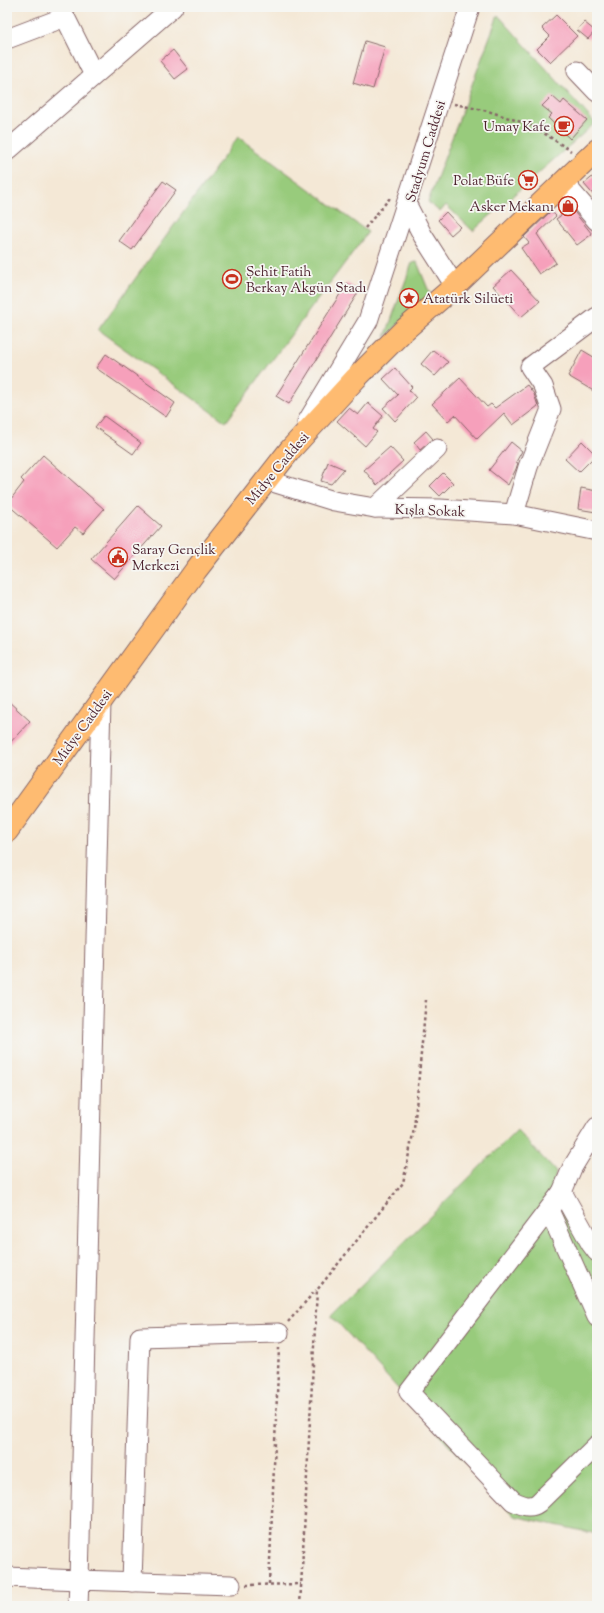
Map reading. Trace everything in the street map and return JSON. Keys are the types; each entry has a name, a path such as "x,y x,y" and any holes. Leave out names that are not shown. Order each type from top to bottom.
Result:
{"main road":[{"name":"Midye Caddesi","path":"7,831 196,570 290,450 361,373 403,331 455,286 597,150"}],"street":[{"path":"7,151 173,7"},
{"name":"Stadyum Caddesi","path":"455,286 423,236 407,205 470,7"},
{"path":"7,39 62,12 94,75"},
{"path":"577,71 597,92"},
{"path":"563,182 597,221"},
{"path":"290,450 368,321 407,205"},
{"path":"514,514 528,467 551,409 543,386 530,367 597,317"},
{"path":"375,508 438,449"},
{"name":"Kışla Sokak","path":"266,480 334,501 375,508 440,509 514,514 597,531"},
{"path":"78,1606 101,701"},
{"path":"597,1126 572,1168 562,1192 409,1392 513,1501 524,1506 533,1506 538,1503 597,1445"},
{"path":"562,1192 590,1244 597,1252"},
{"path":"548,1210 597,1317"},
{"path":"132,1582 140,1337 279,1333"},
{"path":"7,1577 231,1585"}],"path":[{"path":"440,101 488,111 533,126 573,153"},
{"path":"365,228 389,199 407,205"},
{"path":"269,1584 279,1333 402,1184 414,1129 426,1000"},
{"path":"300,1606 316,1290"},
{"path":"231,1585 301,1584"}],"green space":[{"path":"498,15 595,123 473,231 446,205 440,212 428,202"},
{"name":"Şehit Fatih Berkay Akgün Stadı","path":"238,137 368,232 226,422 98,330"},
{"path":"417,262 430,294 385,337 412,263"},
{"path":"517,1130 556,1172 553,1190 597,1257 597,1534 514,1516 331,1315"}],"building":[{"path":"556,15 577,36 550,62 537,49 550,36 542,28"},
{"path":"584,22 595,31 588,39 577,30"},
{"path":"365,41 385,47 373,89 353,83"},
{"path":"173,50 188,69 175,79 160,61"},
{"path":"552,96 561,104 564,100 587,120 570,139 548,118 552,114 542,106"},
{"path":"597,173 597,199 584,184"},
{"path":"163,181 176,190 132,250 119,241"},
{"path":"571,208 592,234 577,245 556,219"},
{"path":"551,211 556,216 537,234 556,263 539,274 521,248 529,243 524,237"},
{"path":"446,212 460,227 451,235 438,220"},
{"path":"511,270 540,301 521,317 493,286"},
{"path":"347,283 359,291 289,404 276,396"},
{"path":"433,350 448,362 435,376 421,364"},
{"path":"582,350 597,359 597,393 568,376"},
{"path":"106,354 175,403 166,417 96,368"},
{"path":"395,368 412,387 409,390 416,398 395,421 383,408 398,395 383,379"},
{"path":"460,378 487,407 491,404 495,408 527,385 534,394 538,406 513,425 504,413 477,439 455,415 448,421 432,404"},
{"path":"368,403 383,416 373,429 377,432 365,446 337,421 349,408 358,415"},
{"path":"104,416 141,443 133,454 95,427"},
{"path":"426,431 433,439 420,450 414,442"},
{"path":"582,441 596,455 579,472 565,459"},
{"path":"511,442 522,451 516,462 518,463 516,469 508,485 489,470"},
{"path":"390,447 403,461 377,485 364,470"},
{"path":"43,455 104,509 83,533 75,527 57,547 7,504 24,482 21,479"},
{"path":"328,462 344,469 331,484 321,481"},
{"path":"443,473 453,483 440,496 430,486"},
{"path":"581,488 597,491 596,512 578,509"},
{"path":"138,506 161,526 114,579 91,559"},
{"path":"7,700 30,721 7,746"}],"place":[{"name":"Umay Kafe","path":"564,126"},
{"name":"Polat Büfe","path":"528,180"},
{"name":"Asker Mekanı","path":"568,206"},
{"name":"Şehit Fatih Berkay Akgün Stadı","path":"232,279"},
{"name":"Atatürk Silüeti","path":"409,298"},
{"name":"Saray Gençlik Merkezi","path":"118,557"}]}
